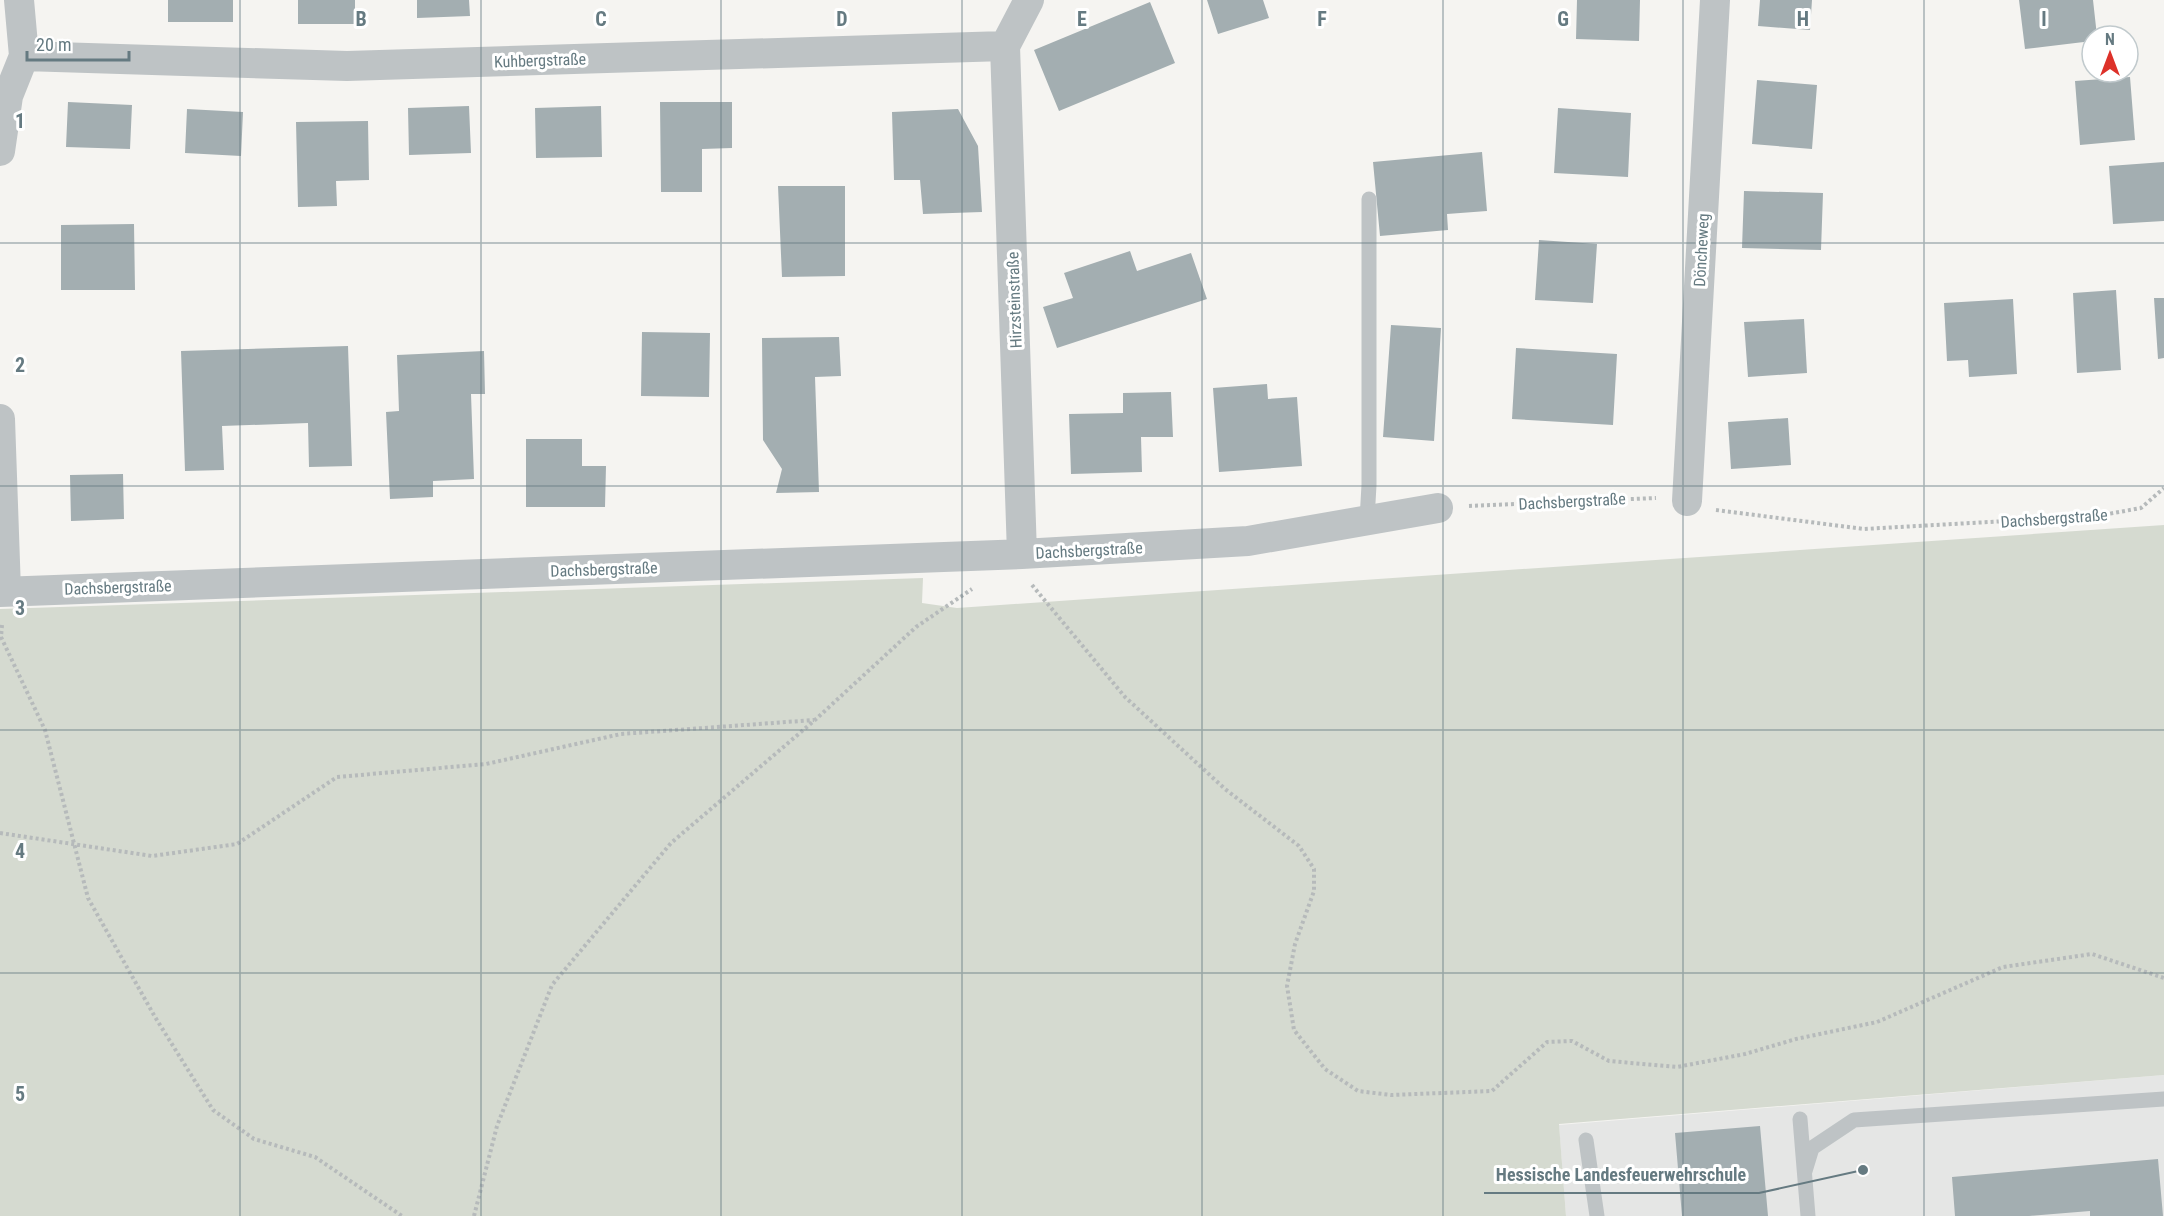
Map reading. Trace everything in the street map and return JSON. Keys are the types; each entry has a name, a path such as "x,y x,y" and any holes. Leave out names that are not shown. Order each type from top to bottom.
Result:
{"street":[{"path":"0,151 4,96 24,57 19,0"},
{"path":"1005,46 1029,0"},
{"name":"Döncheweg","path":"1687,501 1715,0"},
{"name":"Kuhbergstraße","path":"24,57 347,66 1005,46"},
{"name":"Hirzsteinstraße","path":"1005,46 1022,554"},
{"path":"0,419 3,591"},
{"name":"Dachsbergstraße","path":"3,591 1022,554 1248,541 1438,508"}],"lane":[{"path":"1367,520 1369,198"},
{"path":"1805,1171 1812,1148 1854,1120 2164,1099"},
{"path":"1800,1119 1808,1216"},
{"path":"1586,1140 1597,1216"}],"path":[{"name":"Dachsbergstraße","path":"1438,508 1648,497 1687,501 1723,512 1864,529 2097,516 2141,508 2164,488"},
{"path":"1022,554 1027,579 1125,697 1225,789 1299,846 1314,869 1314,891 1295,944 1287,986 1294,1030 1325,1069 1358,1091 1391,1095 1492,1091 1547,1042 1572,1041 1609,1061 1677,1067 1700,1063 1745,1054 1796,1039 1877,1023 2003,967 2092,954 2164,978"},
{"path":"474,1216 497,1126 552,985 670,843 815,720 916,627 974,587"},
{"path":"3,591 1,637 45,730 88,898 155,1017 213,1110 254,1139 315,1157 402,1216"},
{"path":"0,833 152,856 237,844 337,777 486,764 621,735 815,720"}],"shaded area":[{"path":"2164,525 2164,1075 1559,1124 1566,1216 0,1216 0,609 923,578 922,603 957,608"},
{"path":"2164,1075 2164,1216 1566,1216 1559,1125"}],"building":[{"path":"168,0 233,0 233,22 168,22"},
{"path":"298,0 355,0 355,24 298,24"},
{"path":"417,0 469,0 470,16 417,18"},
{"path":"1207,0 1263,0 1269,18 1218,34"},
{"path":"1577,0 1640,0 1639,41 1576,39"},
{"path":"1760,0 1812,0 1810,30 1758,26"},
{"path":"2019,0 2093,0 2096,24 2080,24 2080,42 2025,49"},
{"path":"1150,2 1175,63 1059,111 1034,50"},
{"path":"1757,80 1817,85 1812,149 1752,144"},
{"path":"2075,81 2080,81 2080,84 2131,84 2135,140 2080,145"},
{"path":"68,102 132,105 130,149 66,147"},
{"path":"660,102 732,102 732,148 702,149 702,192 661,192"},
{"path":"469,106 471,153 409,155 408,108"},
{"path":"601,106 602,157 536,158 535,108"},
{"path":"1558,108 1631,113 1628,177 1554,173"},
{"path":"187,109 243,112 241,156 185,153"},
{"path":"958,109 978,146 982,212 923,214 920,180 894,180 892,112"},
{"path":"368,121 369,180 336,181 337,206 298,207 296,122"},
{"path":"1482,152 1487,211 1447,214 1448,230 1380,236 1373,162"},
{"path":"2164,162 2164,221 2113,224 2109,166"},
{"path":"778,186 845,186 845,276 782,277"},
{"path":"1744,191 1823,193 1821,250 1742,248"},
{"path":"134,224 135,290 61,290 61,225"},
{"path":"1539,240 1597,244 1593,303 1535,300"},
{"path":"1130,251 1137,271 1191,253 1207,299 1057,348 1043,307 1073,298 1064,273"},
{"path":"2116,290 2121,370 2077,373 2073,293"},
{"path":"2154,298 2164,298 2164,358 2158,359"},
{"path":"2013,299 2017,374 1969,377 1968,360 1947,361 1944,303"},
{"path":"1804,319 1807,373 1748,377 1744,322"},
{"path":"1391,325 1441,328 1434,441 1383,437"},
{"path":"642,332 710,333 709,397 641,396"},
{"path":"839,337 841,376 815,377 819,492 776,493 782,469 763,440 762,338"},
{"path":"348,346 352,466 309,467 308,423 222,426 224,470 185,471 181,351"},
{"path":"1516,348 1617,354 1613,425 1512,419"},
{"path":"484,351 485,394 471,394 474,479 433,481 433,497 390,499 386,412 399,411 397,355"},
{"path":"1267,384 1268,399 1297,397 1302,466 1219,472 1213,388"},
{"path":"1171,392 1173,437 1141,437 1142,472 1071,474 1069,414 1123,413 1123,393"},
{"path":"1788,418 1791,465 1731,469 1728,422"},
{"path":"526,439 582,439 582,466 606,466 605,507 526,507"},
{"path":"123,474 124,519 71,521 70,475"},
{"path":"1760,1126 1768,1216 1682,1216 1675,1133"},
{"path":"2158,1159 2163,1216 2090,1216 2090,1211 2029,1216 1955,1216 1952,1177"}],"place":[{"name":"Hessische Landesfeuerwehrschule","path":"1863,1170"}]}
